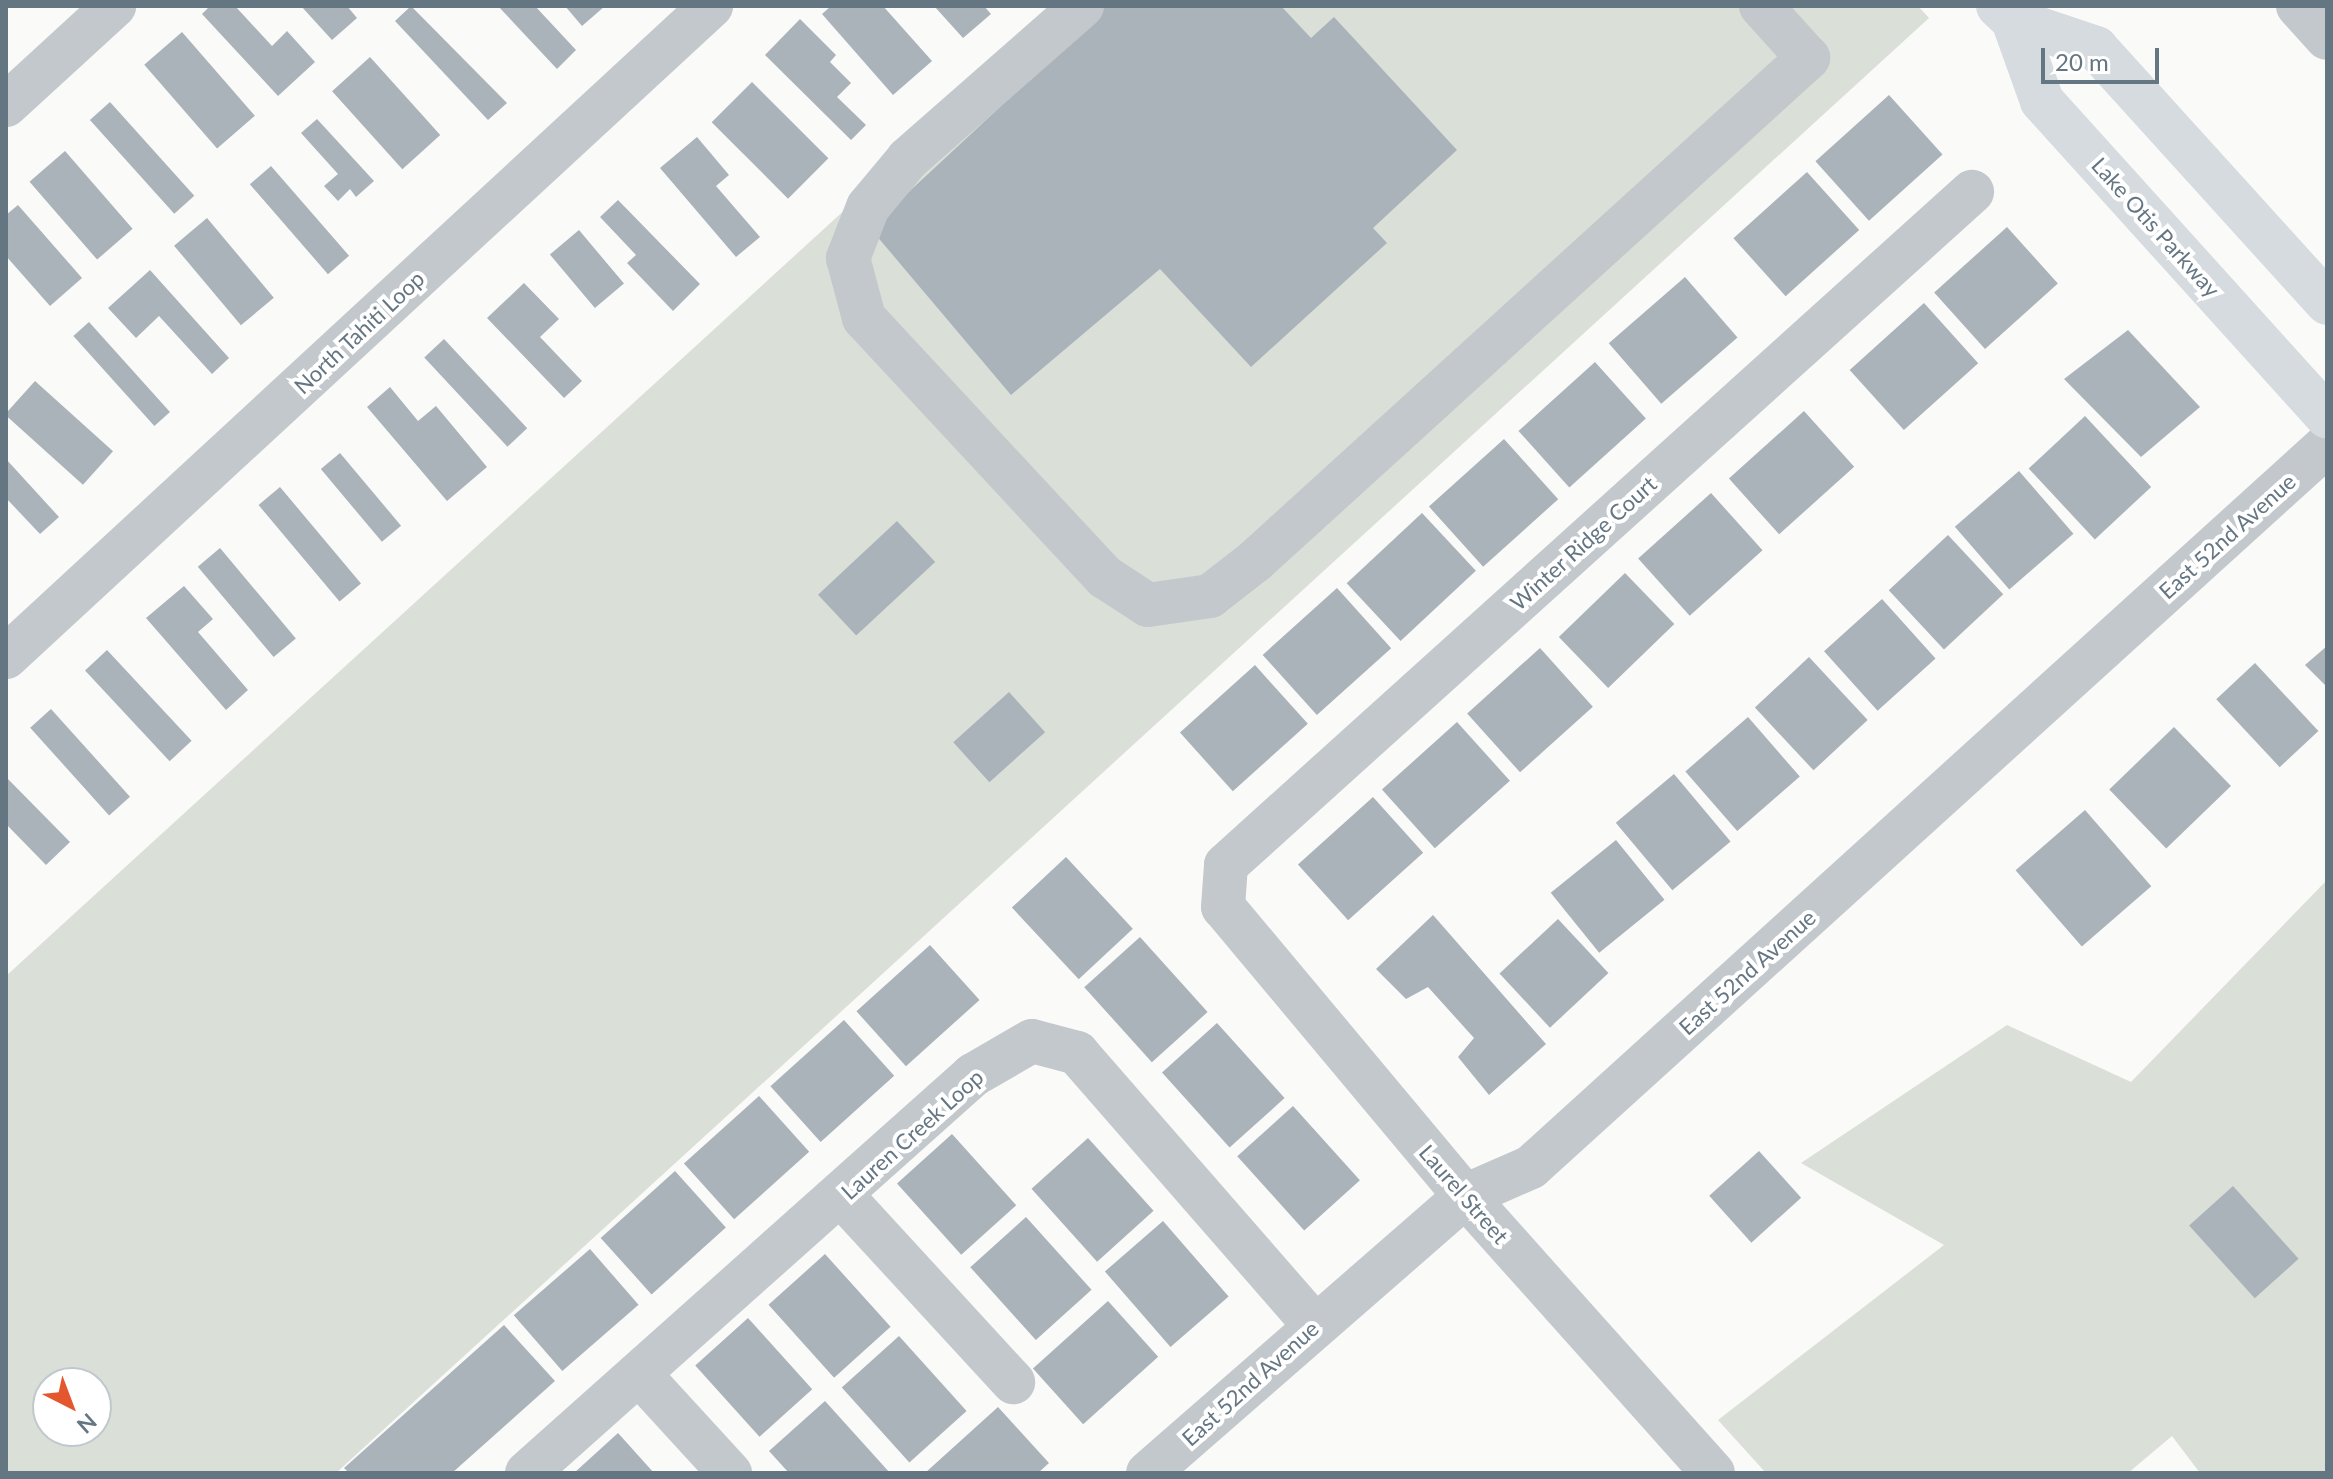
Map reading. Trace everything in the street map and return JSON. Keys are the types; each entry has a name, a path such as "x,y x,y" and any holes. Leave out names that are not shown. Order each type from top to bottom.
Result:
{"main road":[{"name":"Lake Otis Parkway","path":"2006,13 2096,48 2327,303"},
{"name":"Lake Otis Parkway","path":"2006,13 2042,101 2327,416"}],"street":[{"path":"6,105 114,6"},
{"path":"1082,6 908,159 868,207 848,258 864,318 1105,577 1148,605 1210,596 1255,561 1808,58 1761,6"},
{"path":"2298,6 2327,38"},
{"name":"North Tahiti Loop","path":"6,657 700,10"},
{"name":"Winter Ridge Court","path":"1223,907 1226,865 1972,192"},
{"name":"East 52nd Avenue","path":"1148,1473 1465,1196 1531,1167 2327,445"},
{"name":"Laurel Street","path":"1223,907 1465,1196 1713,1473"},
{"name":"Lauren Creek Loop","path":"527,1473 641,1376 973,1075 1032,1041 1077,1053 1314,1325"},
{"path":"842,1196 1013,1382"},
{"path":"641,1376 730,1473"}],"shaded area":[{"path":"1068,6 1918,6 1929,18 336,1473 6,1473 6,976"},
{"path":"2327,880 2327,1473 2200,1473 2172,1436 2128,1473 1766,1473 1718,1420 1944,1245 1801,1163 2007,1025 2131,1082"}],"building":[{"path":"210,6 235,6 272,46 287,31 315,62 278,96 202,14"},
{"path":"301,6 347,6 357,18 332,40"},
{"path":"411,6 507,103 488,120 395,21"},
{"path":"498,6 535,6 576,50 557,69"},
{"path":"565,6 605,6 582,26"},
{"path":"831,6 883,6 932,61 893,95 822,14"},
{"path":"934,6 984,6 991,14 963,38"},
{"path":"1098,6 1281,6 1311,38 1334,17 1457,150 1373,228 1387,243 1251,367 1160,269 1011,395 870,228 1103,11"},
{"path":"800,19 836,55 830,62 851,83 837,97 866,125 851,140 765,55"},
{"path":"182,32 255,116 217,149 144,65"},
{"path":"370,57 440,135 402,169 332,91"},
{"path":"752,82 828,158 788,199 712,122"},
{"path":"1889,95 1943,154 1869,221 1815,161"},
{"path":"110,102 194,196 174,214 90,120"},
{"path":"317,119 374,181 356,197 350,189 338,201 324,186 338,174 301,133"},
{"path":"697,137 729,175 716,186 760,237 736,257 660,168"},
{"path":"65,151 133,229 97,260 30,182"},
{"path":"271,166 349,256 328,274 250,184"},
{"path":"1807,172 1859,230 1786,296 1733,238"},
{"path":"618,200 700,284 673,311 627,263 636,255 600,217"},
{"path":"18,205 82,278 50,306 6,256 6,215"},
{"path":"207,218 274,298 241,325 174,246"},
{"path":"2007,227 2058,283 1985,349 1934,293"},
{"path":"579,230 624,284 595,308 550,254"},
{"path":"150,270 229,358 212,374 159,316 136,338 108,308"},
{"path":"1685,277 1737,337 1661,404 1609,343"},
{"path":"524,283 559,319 540,337 582,381 564,398 487,318"},
{"path":"1924,303 1978,363 1904,430 1850,370"},
{"path":"89,322 170,412 154,426 73,336"},
{"path":"2128,330 2200,407 2141,457 2064,379"},
{"path":"444,339 527,428 507,447 424,357"},
{"path":"1595,362 1646,418 1569,487 1518,431"},
{"path":"35,381 113,451 83,485 6,415"},
{"path":"390,387 418,421 436,406 487,467 447,501 367,407"},
{"path":"1804,411 1854,467 1779,534 1729,479"},
{"path":"2085,416 2151,487 2095,539 2029,469"},
{"path":"1504,439 1558,499 1483,567 1429,507"},
{"path":"340,453 401,526 382,542 321,469"},
{"path":"6,459 59,517 40,534 6,498"},
{"path":"2019,471 2073,534 2009,589 1955,527"},
{"path":"280,487 361,584 340,602 259,505"},
{"path":"1711,493 1763,550 1690,616 1638,559"},
{"path":"1422,513 1476,571 1401,641 1347,583"},
{"path":"897,521 935,562 856,636 818,595"},
{"path":"1948,535 2003,594 1944,649 1889,590"},
{"path":"220,548 296,638 274,657 198,567"},
{"path":"1625,573 1674,624 1608,688 1559,637"},
{"path":"184,586 213,619 198,632 248,690 226,710 146,618"},
{"path":"1337,588 1391,648 1317,715 1263,655"},
{"path":"1882,599 1936,658 1878,711 1824,651"},
{"path":"2327,646 2327,687 2305,665"},
{"path":"1540,648 1593,707 1520,772 1467,714"},
{"path":"107,650 192,741 170,761 85,670"},
{"path":"1809,657 1868,720 1814,770 1755,707"},
{"path":"2255,663 2318,731 2280,767 2216,699"},
{"path":"1255,665 1308,724 1233,791 1180,733"},
{"path":"1009,692 1045,732 989,782 953,742"},
{"path":"51,709 130,797 109,815 30,728"},
{"path":"1748,717 1800,777 1737,831 1685,771"},
{"path":"1457,722 1510,781 1435,848 1382,790"},
{"path":"2174,727 2231,786 2166,849 2109,790"},
{"path":"1674,774 1731,841 1672,890 1616,823"},
{"path":"6,777 70,842 46,865 6,824"},
{"path":"1373,797 1423,853 1348,920 1298,865"},
{"path":"2085,810 2151,886 2082,947 2016,870"},
{"path":"1616,840 1664,900 1599,953 1551,893"},
{"path":"1066,857 1133,929 1079,979 1012,907"},
{"path":"1433,915 1546,1044 1489,1095 1458,1057 1474,1038 1428,987 1406,999 1376,969"},
{"path":"1558,919 1608,973 1550,1028 1499,974"},
{"path":"1140,937 1208,1012 1152,1062 1084,987"},
{"path":"930,945 980,1000 906,1066 856,1011"},
{"path":"844,1020 894,1076 821,1142 770,1086"},
{"path":"1217,1023 1285,1098 1230,1148 1162,1073"},
{"path":"759,1096 809,1152 734,1219 684,1164"},
{"path":"1293,1106 1360,1180 1304,1230 1237,1156"},
{"path":"952,1134 1016,1205 961,1255 897,1184"},
{"path":"1088,1138 1154,1211 1097,1262 1032,1189"},
{"path":"1759,1151 1801,1198 1751,1243 1709,1196"},
{"path":"675,1171 726,1227 652,1294 601,1238"},
{"path":"2233,1186 2299,1259 2255,1298 2189,1225"},
{"path":"1026,1217 1092,1290 1036,1340 970,1267"},
{"path":"1163,1221 1229,1296 1170,1347 1105,1272"},
{"path":"590,1249 639,1305 562,1371 514,1315"},
{"path":"825,1254 891,1327 834,1378 769,1305"},
{"path":"1108,1301 1158,1357 1083,1424 1033,1369"},
{"path":"748,1318 812,1389 759,1437 695,1366"},
{"path":"504,1325 555,1381 452,1473 349,1473 344,1468"},
{"path":"899,1336 967,1411 909,1463 842,1388"},
{"path":"825,1401 890,1473 789,1473 769,1451"},
{"path":"998,1407 1049,1463 1038,1473 925,1473"},
{"path":"618,1433 654,1473 574,1473"}]}
